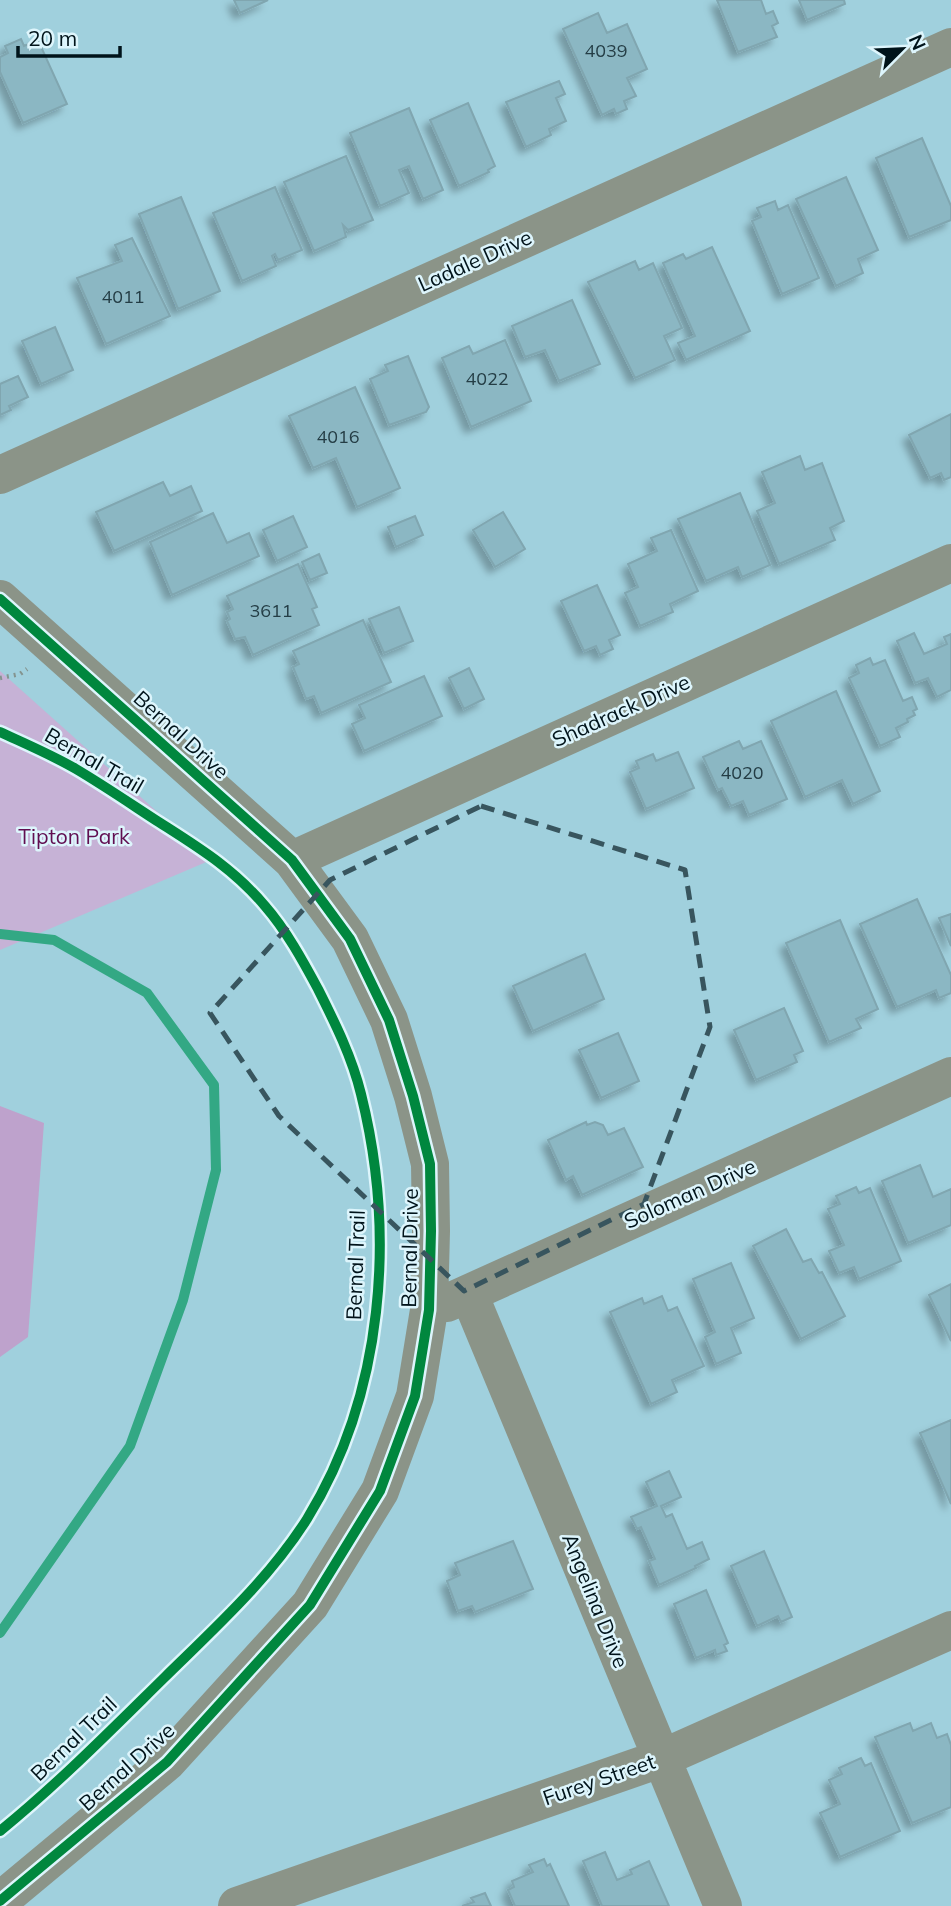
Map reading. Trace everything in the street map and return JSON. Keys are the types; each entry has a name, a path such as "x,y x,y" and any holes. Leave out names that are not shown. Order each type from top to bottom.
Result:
{"street":[{"name":"Ladale Drive","path":"0,475 951,47"},
{"name":"Shadrack Drive","path":"292,860 951,563"},
{"name":"Bernal Drive","path":"0,599 292,860 351,939 389,1020 413,1096 430,1164 429,1310 415,1396 380,1491 310,1605 167,1762 0,1901"},
{"name":"Soloman Drive","path":"429,1310 951,1076"},
{"name":"Angelina Drive","path":"469,1294 723,1906"},
{"name":"Furey Street","path":"237,1906 660,1759 951,1630"}],"highlighted area":[{"path":"481,806 685,870 710,1027 644,1204 464,1291 279,1116 210,1013 330,880"}],"green space":[{"name":"Tipton Park","path":"0,671 211,860 0,950"}],"shaded area":[{"path":"0,1106 44,1123 28,1337 0,1357"}],"building":[{"path":"234,0 268,0 240,13"},
{"path":"717,0 761,0 766,14 773,11 778,23 772,26 777,37 738,52"},
{"path":"799,0 844,0 845,4 807,20"},
{"path":"598,13 607,33 627,24 647,69 627,78 636,96 624,101 627,109 616,114 614,109 602,115 563,29"},
{"path":"21,39 24,46 38,40 67,104 23,123 0,72 0,57 8,53 5,46"},
{"path":"559,81 565,94 556,98 566,121 549,129 551,135 526,147 506,102"},
{"path":"468,103 495,166 488,170 489,172 459,186 430,120"},
{"path":"409,108 443,190 423,199 409,166 399,170 409,193 380,206 350,133"},
{"path":"922,138 951,206 951,220 909,237 876,158"},
{"path":"346,156 373,220 348,230 343,225 346,237 314,251 284,182"},
{"path":"846,177 878,250 858,259 863,273 836,286 796,199"},
{"path":"275,187 302,250 278,260 275,254 272,256 276,266 242,281 213,213"},
{"path":"181,197 220,291 178,309 139,214"},
{"path":"775,201 778,210 788,205 819,278 782,294 752,221 761,217 757,208"},
{"path":"132,238 170,316 106,344 77,278 122,261 115,245"},
{"path":"712,247 750,331 686,360 678,343 695,336 663,263 683,254 686,259"},
{"path":"635,261 639,270 653,263 682,328 664,336 675,360 635,378 588,282"},
{"path":"572,300 600,364 559,381 545,350 525,357 512,326"},
{"path":"55,327 73,370 41,384 22,341"},
{"path":"505,340 531,401 471,427 442,358 469,346 473,354"},
{"path":"408,356 429,407 426,412 389,425 370,379 388,371 385,365"},
{"path":"18,376 28,397 9,406 11,410 0,415 0,384"},
{"path":"355,387 400,488 357,507 336,458 313,468 289,416"},
{"path":"951,414 951,477 944,480 941,473 930,478 909,435"},
{"path":"800,456 805,470 822,463 844,521 830,528 835,540 779,564 757,511 775,503 762,472"},
{"path":"163,482 170,496 191,486 202,511 114,551 96,512"},
{"path":"740,493 770,565 742,577 738,567 706,581 678,519"},
{"path":"503,512 525,549 495,567 473,530"},
{"path":"213,513 227,543 249,533 259,556 172,595 150,542"},
{"path":"293,516 307,547 277,561 263,530"},
{"path":"415,516 423,535 396,547 388,527"},
{"path":"671,530 698,591 670,604 673,612 640,626 625,593 638,587 628,564 657,551 651,538"},
{"path":"319,554 327,573 310,580 302,562"},
{"path":"298,564 317,607 312,609 319,625 253,655 245,637 235,639 227,621 230,619 227,612 233,609 227,596"},
{"path":"597,585 620,635 609,640 613,649 600,655 596,646 584,651 561,601"},
{"path":"399,607 413,641 384,653 369,619"},
{"path":"363,620 391,682 321,713 314,696 306,699 293,667 299,664 293,651"},
{"path":"914,633 924,654 947,644 944,637 951,634 951,690 937,697 928,678 915,683 897,641"},
{"path":"870,658 873,665 885,660 903,701 912,697 917,709 913,711 915,715 907,719 908,722 896,728 900,737 880,746 849,678 859,673 856,665"},
{"path":"469,668 484,699 464,709 449,678"},
{"path":"424,676 442,716 364,751 352,724 365,718 359,705"},
{"path":"836,691 880,791 853,804 842,780 805,797 771,721"},
{"path":"739,741 743,749 761,741 787,799 749,815 743,801 731,806 722,788 718,790 703,757"},
{"path":"678,752 694,788 646,809 630,772 639,768 636,761 653,754 656,761"},
{"path":"917,899 951,975 951,993 939,998 936,990 897,1007 860,924"},
{"path":"951,914 951,946 939,918"},
{"path":"840,920 878,1009 856,1019 861,1028 829,1042 786,943"},
{"path":"585,954 604,999 533,1031 513,986"},
{"path":"784,1008 803,1051 794,1055 797,1062 756,1080 734,1030"},
{"path":"618,1033 639,1081 601,1098 579,1050"},
{"path":"586,1122 587,1125 595,1122 603,1125 608,1135 624,1128 643,1167 582,1195 573,1176 566,1180 548,1140"},
{"path":"920,1165 933,1197 951,1189 951,1225 908,1243 882,1181"},
{"path":"856,1187 859,1193 870,1188 901,1261 859,1279 854,1267 839,1273 829,1251 844,1245 828,1209 840,1204 836,1196"},
{"path":"786,1229 803,1262 811,1259 819,1273 822,1272 845,1316 801,1339 753,1246"},
{"path":"731,1263 754,1318 731,1328 741,1353 716,1364 705,1337 715,1332 693,1279"},
{"path":"951,1284 951,1341 929,1295"},
{"path":"662,1296 668,1311 677,1307 704,1366 672,1380 677,1392 651,1404 610,1312 642,1298 644,1304"},
{"path":"951,1420 951,1504 920,1433"},
{"path":"669,1471 681,1497 661,1506 666,1517 672,1514 687,1549 702,1542 709,1559 659,1585 649,1561 655,1559 641,1527 637,1529 631,1517 657,1506 646,1482"},
{"path":"513,1541 533,1589 475,1612 472,1606 458,1611 447,1581 460,1575 455,1563"},
{"path":"764,1551 792,1617 781,1622 778,1616 757,1626 731,1566"},
{"path":"706,1590 728,1643 724,1645 727,1651 716,1655 715,1650 696,1658 674,1604"},
{"path":"910,1723 913,1731 931,1723 937,1738 947,1734 951,1745 951,1807 912,1823 875,1737"},
{"path":"861,1758 865,1766 871,1763 900,1831 840,1857 820,1813 840,1804 829,1780 842,1774 839,1768"},
{"path":"605,1852 617,1880 632,1874 630,1870 649,1861 669,1906 602,1906 583,1861"},
{"path":"544,1859 547,1866 550,1864 569,1906 515,1906 508,1890 514,1887 512,1881 533,1872 529,1865"},
{"path":"485,1893 491,1906 462,1906 474,1902 471,1898"}],"waterway":[{"path":"0,934 54,940 147,993 214,1085 216,1170 183,1300 130,1446 0,1633"}],"cycle path":[{"path":"0,599 292,860 350,939 389,1020 413,1096 430,1164 431,1231 429,1310 415,1396 380,1491 310,1605 167,1762 0,1901"},
{"name":"Bernal Trail","path":"0,732 76,769 199,848 240,880 280,925 324,1002 357,1080 372,1147 380,1257 376,1312 367,1367 353,1420 333,1471 307,1519 276,1562 222,1621 84,1756 0,1831"}]}
